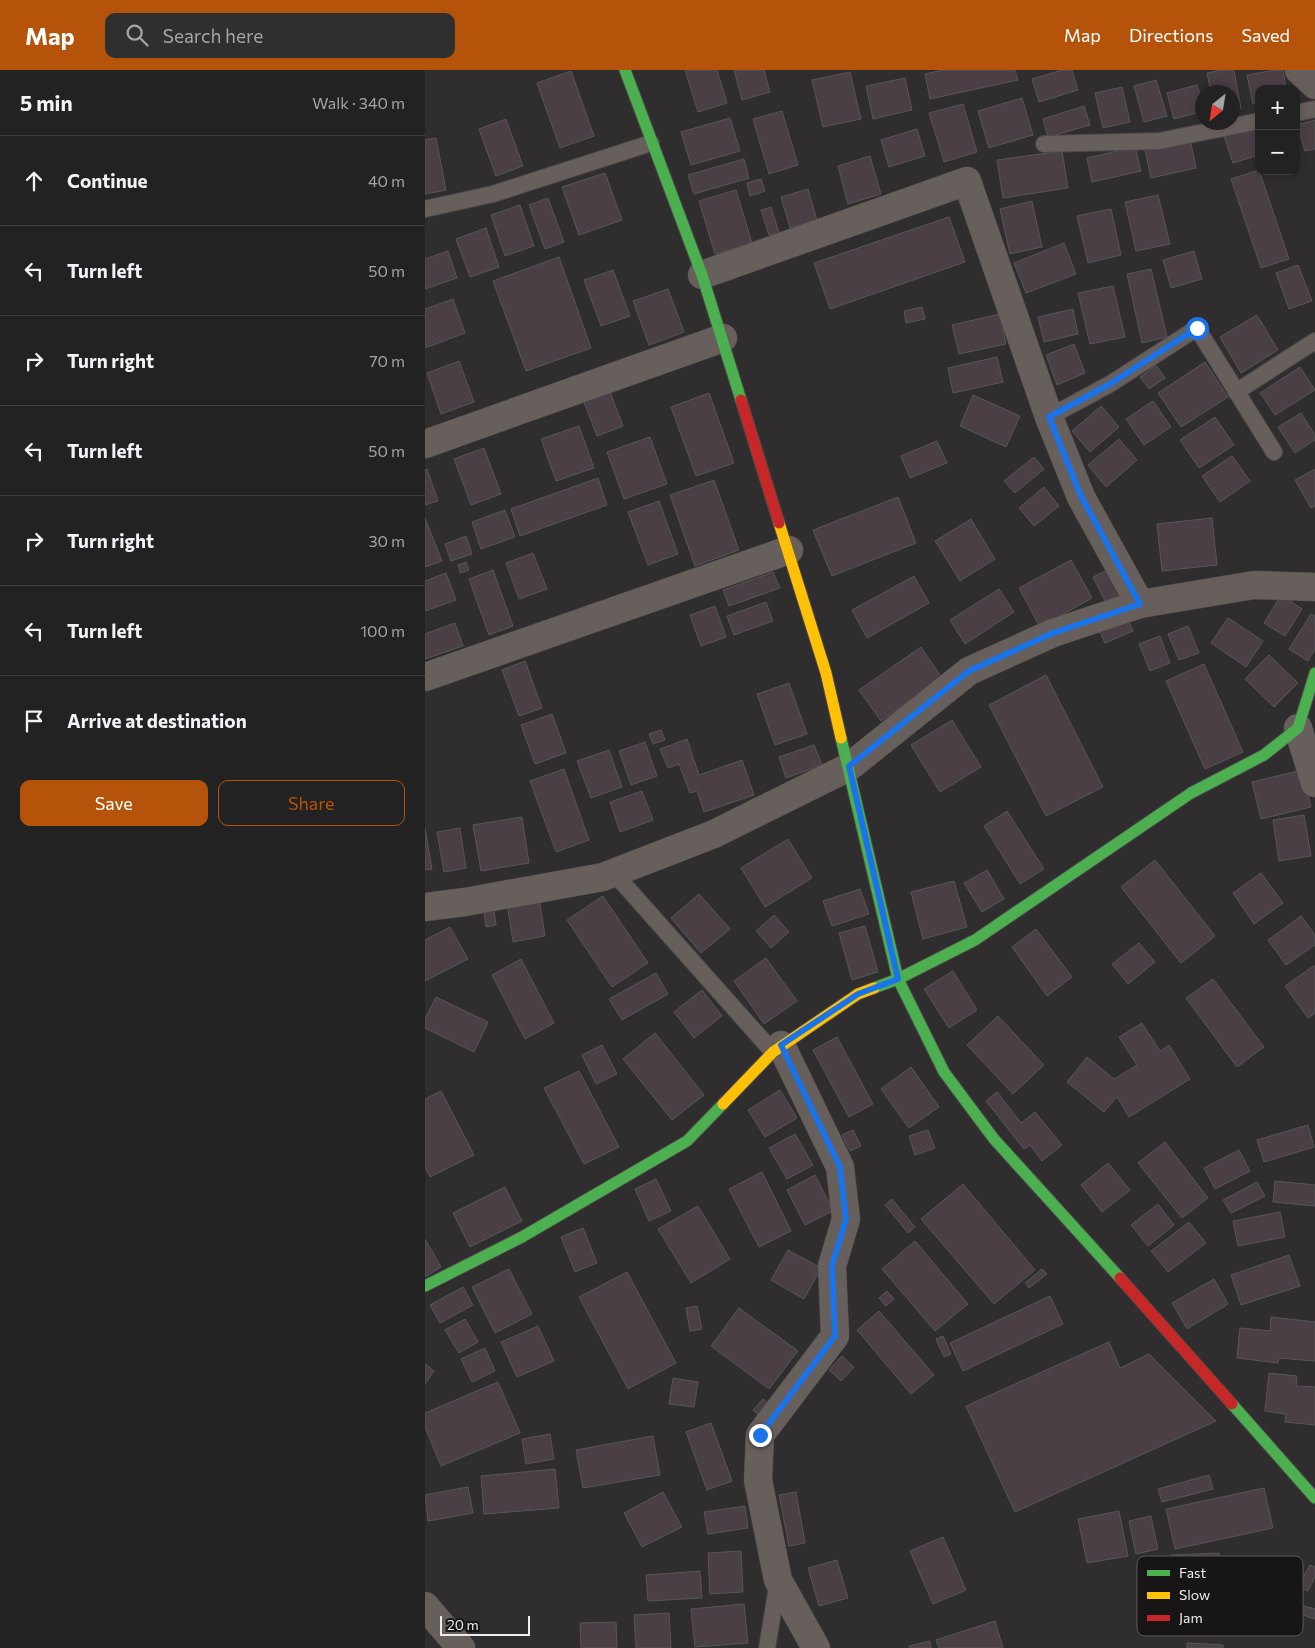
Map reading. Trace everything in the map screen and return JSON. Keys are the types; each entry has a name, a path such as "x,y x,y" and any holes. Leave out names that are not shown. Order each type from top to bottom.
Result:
{"street":[{"path":"625,70 703,275 826,673 898,979 944,1072 994,1139 1141,1301 1315,1498"},
{"path":"1299,70 1315,84"},
{"path":"703,275 967,181 1049,417 1081,496 1140,604"},
{"path":"425,444 723,338"},
{"path":"425,677 789,550"},
{"path":"425,906 485,898 603,877 714,834 849,766 969,671 1053,633 1140,604 1254,585 1315,587"},
{"path":"1315,673 1298,728 1315,783"},
{"path":"425,1286 522,1237 687,1141 777,1049 858,994 898,979 975,940 1191,794 1264,755 1298,728"},
{"path":"777,1049 840,1167 846,1219 832,1266 835,1336 760,1435 758,1480 778,1580 817,1648"},
{"path":"425,1606 461,1648"}],"lane":[{"path":"1300,112 1315,109"},
{"path":"1044,144 1159,141 1255,122"},
{"path":"425,209 493,194 651,142"},
{"path":"1049,417 1110,384 1197,328 1274,452"},
{"path":"1236,392 1315,341"},
{"path":"613,872 777,1049"},
{"path":"767,1648 778,1580"}],"building":[{"path":"685,70 717,70 727,103 698,112"},
{"path":"734,70 764,70 770,92 742,100"},
{"path":"943,70 1015,70 1018,80 930,99 925,74"},
{"path":"1062,70 1072,70 1078,90 1039,102 1032,79"},
{"path":"1234,70 1237,85 1210,85 1207,73"},
{"path":"1283,70 1285,85 1255,85 1255,104 1253,104 1247,75"},
{"path":"571,71 594,136 560,148 537,83"},
{"path":"850,72 861,119 823,127 812,80"},
{"path":"905,78 912,110 873,119 866,86"},
{"path":"1156,80 1167,116 1144,122 1134,86"},
{"path":"1195,86 1195,113 1174,119 1167,93"},
{"path":"1122,87 1130,122 1103,128 1095,93"},
{"path":"1022,98 1033,135 989,148 978,111"},
{"path":"963,104 977,152 944,162 929,113"},
{"path":"1084,106 1090,125 1048,137 1043,119"},
{"path":"782,111 798,165 769,174 753,119"},
{"path":"730,118 740,151 691,165 681,132"},
{"path":"506,119 523,166 496,176 479,129"},
{"path":"1315,120 1315,149 1305,151 1300,135 1300,124"},
{"path":"1253,126 1255,132 1255,156 1233,163 1224,136"},
{"path":"917,129 925,156 889,167 881,140"},
{"path":"436,138 446,190 425,194 425,140"},
{"path":"1190,139 1196,168 1151,178 1145,150"},
{"path":"1135,147 1141,171 1092,182 1087,158"},
{"path":"1062,151 1068,188 1003,198 997,160"},
{"path":"870,156 881,194 848,204 838,166"},
{"path":"744,159 749,178 694,194 688,175"},
{"path":"1255,171 1255,175 1261,175 1289,259 1261,268 1231,179"},
{"path":"605,173 622,220 579,235 562,187"},
{"path":"761,179 765,191 750,196 747,183"},
{"path":"808,189 817,220 790,228 781,197"},
{"path":"736,190 752,243 715,254 699,201"},
{"path":"1158,195 1170,244 1136,251 1125,202"},
{"path":"548,198 564,242 545,249 529,205"},
{"path":"1032,201 1042,247 1010,254 1000,209"},
{"path":"520,205 534,246 505,256 491,215"},
{"path":"771,207 779,233 769,235 761,210"},
{"path":"1111,209 1121,255 1088,263 1077,216"},
{"path":"949,217 965,262 830,309 814,263"},
{"path":"486,228 499,267 470,277 456,239"},
{"path":"1064,243 1076,274 1026,293 1014,263"},
{"path":"448,251 457,278 425,289 425,259"},
{"path":"1194,251 1202,279 1171,288 1163,260"},
{"path":"559,257 591,348 526,371 493,281"},
{"path":"1298,265 1312,301 1289,309 1276,273"},
{"path":"1151,269 1167,337 1142,343 1127,274"},
{"path":"613,270 630,316 601,326 584,280"},
{"path":"1113,286 1125,337 1090,344 1078,293"},
{"path":"668,289 684,332 649,345 633,301"},
{"path":"453,299 465,333 425,348 425,309"},
{"path":"922,307 925,319 906,323 904,311"},
{"path":"1073,309 1078,334 1044,342 1038,317"},
{"path":"1000,314 1006,344 959,354 952,325"},
{"path":"1257,315 1278,350 1241,373 1220,337"},
{"path":"1074,344 1085,373 1057,385 1046,355"},
{"path":"997,357 1003,382 953,393 948,368"},
{"path":"459,361 474,402 441,414 427,373"},
{"path":"1205,362 1228,397 1181,427 1158,393"},
{"path":"1156,365 1165,378 1149,389 1140,377"},
{"path":"1300,367 1315,390 1275,415 1260,393"},
{"path":"610,392 623,426 597,436 584,402"},
{"path":"709,393 734,463 696,476 671,407"},
{"path":"973,395 1020,416 1006,447 960,426"},
{"path":"1153,401 1171,427 1144,445 1126,419"},
{"path":"1101,406 1119,427 1090,452 1072,431"},
{"path":"1301,413 1315,435 1315,440 1295,453 1278,427"},
{"path":"1215,417 1234,445 1199,468 1180,440"},
{"path":"579,426 594,468 556,481 541,439"},
{"path":"650,437 667,484 624,499 607,452"},
{"path":"1119,439 1137,460 1106,487 1088,465"},
{"path":"937,441 947,463 910,478 901,456"},
{"path":"484,448 501,494 471,505 454,459"},
{"path":"1232,456 1250,481 1220,502 1202,476"},
{"path":"1034,457 1044,469 1015,493 1004,481"},
{"path":"427,469 438,501 425,505 425,470"},
{"path":"1315,469 1315,506 1311,508 1295,480"},
{"path":"598,478 607,505 520,536 511,509"},
{"path":"714,480 739,550 695,566 670,495"},
{"path":"1044,487 1059,506 1034,526 1019,508"},
{"path":"898,497 916,543 832,576 813,530"},
{"path":"659,501 678,554 648,565 628,512"},
{"path":"505,510 515,537 481,549 472,522"},
{"path":"425,518 442,561 425,567"},
{"path":"1212,518 1217,565 1162,571 1157,524"},
{"path":"971,519 995,559 960,581 935,541"},
{"path":"466,536 472,554 451,561 445,544"},
{"path":"533,553 547,589 519,599 506,563"},
{"path":"1071,560 1092,598 1040,627 1019,588"},
{"path":"466,562 469,570 460,573 458,565"},
{"path":"1110,569 1123,594 1106,603 1093,577"},
{"path":"493,570 513,626 489,635 469,579"},
{"path":"773,572 780,588 729,606 723,590"},
{"path":"446,573 456,600 425,611 425,581"},
{"path":"914,576 929,603 867,638 852,610"},
{"path":"999,589 1014,612 965,644 950,620"},
{"path":"1281,595 1302,609 1285,636 1264,623"},
{"path":"766,602 773,621 734,635 727,616"},
{"path":"715,606 726,637 701,646 690,615"},
{"path":"1311,614 1315,616 1315,649 1308,661 1289,649"},
{"path":"1127,618 1133,631 1105,643 1099,630"},
{"path":"1228,618 1263,641 1246,667 1211,643"},
{"path":"455,623 463,646 425,659 425,634"},
{"path":"1188,626 1199,653 1179,660 1168,634"},
{"path":"1160,636 1170,663 1150,671 1139,644"},
{"path":"921,647 942,678 881,721 859,690"},
{"path":"1269,655 1298,683 1274,707 1245,679"},
{"path":"525,661 542,708 519,716 502,670"},
{"path":"1204,664 1243,752 1205,769 1166,681"},
{"path":"1046,675 1103,787 1046,816 989,705"},
{"path":"789,683 807,734 775,745 757,694"},
{"path":"552,714 566,753 535,764 521,725"},
{"path":"952,720 981,767 940,792 911,745"},
{"path":"661,730 665,740 653,744 649,734"},
{"path":"687,739 699,775 742,760 754,795 704,812 697,791 690,793 679,764 668,768 660,749"},
{"path":"645,742 657,776 631,785 619,751"},
{"path":"814,745 822,765 786,778 779,757"},
{"path":"609,750 622,787 591,798 577,761"},
{"path":"564,769 589,840 556,852 530,781"},
{"path":"1302,770 1311,807 1261,819 1252,782"},
{"path":"642,791 653,820 620,832 610,802"},
{"path":"1007,811 1044,869 1020,884 984,826"},
{"path":"1304,815 1311,856 1279,861 1273,820"},
{"path":"522,817 529,863 481,871 473,825"},
{"path":"425,828 432,869 425,870"},
{"path":"460,828 466,868 444,872 437,832"},
{"path":"788,839 812,878 765,907 741,868"},
{"path":"1155,860 1215,936 1181,963 1121,887"},
{"path":"987,870 1004,899 982,912 964,883"},
{"path":"1261,873 1283,903 1254,924 1233,893"},
{"path":"954,881 967,927 923,939 911,892"},
{"path":"860,889 869,914 832,926 823,901"},
{"path":"699,894 730,929 701,953 671,918"},
{"path":"603,896 648,963 612,987 567,920"},
{"path":"539,898 545,936 513,942 507,903"},
{"path":"493,903 496,925 486,927 483,904"},
{"path":"774,915 789,932 771,948 756,931"},
{"path":"1301,916 1315,935 1315,945 1286,965 1268,940"},
{"path":"865,926 878,972 852,980 839,933"},
{"path":"450,927 468,959 425,981 425,940"},
{"path":"1036,929 1072,977 1047,996 1012,947"},
{"path":"1139,943 1155,962 1128,984 1112,964"},
{"path":"766,958 797,1001 764,1024 734,981"},
{"path":"521,959 554,1023 525,1039 492,975"},
{"path":"1315,965 1315,1013 1308,1018 1285,986"},
{"path":"953,971 977,1010 949,1028 924,989"},
{"path":"656,973 668,994 622,1020 609,999"},
{"path":"1213,979 1264,1047 1237,1067 1186,998"},
{"path":"702,990 722,1016 694,1038 674,1012"},
{"path":"436,997 488,1022 474,1052 425,1028 425,1019"},
{"path":"998,1016 1044,1065 1013,1094 967,1045"},
{"path":"1142,1023 1160,1051 1169,1045 1190,1079 1129,1117 1117,1097 1104,1112 1067,1082 1087,1057 1114,1079 1137,1065 1119,1037"},
{"path":"655,1033 704,1095 672,1120 623,1059"},
{"path":"837,1037 873,1104 849,1117 813,1050"},
{"path":"602,1045 617,1074 596,1084 582,1055"},
{"path":"911,1067 939,1107 909,1128 881,1089"},
{"path":"579,1071 619,1147 584,1164 544,1088"},
{"path":"780,1090 797,1118 765,1137 748,1110"},
{"path":"441,1091 474,1155 430,1177 425,1167 425,1099"},
{"path":"997,1092 1021,1123 1035,1112 1062,1145 1042,1161 1030,1145 1024,1149 986,1101"},
{"path":"1308,1125 1314,1147 1264,1162 1257,1140"},
{"path":"853,1130 861,1146 850,1151 842,1135"},
{"path":"928,1130 935,1148 915,1155 909,1136"},
{"path":"795,1134 813,1165 787,1179 769,1148"},
{"path":"1165,1142 1208,1198 1182,1218 1138,1163"},
{"path":"1239,1150 1250,1171 1215,1189 1204,1168"},
{"path":"1108,1163 1130,1190 1102,1212 1081,1185"},
{"path":"762,1172 791,1231 759,1247 729,1189"},
{"path":"815,1175 833,1211 805,1225 787,1190"},
{"path":"656,1179 671,1211 649,1221 635,1189"},
{"path":"1275,1181 1315,1185 1315,1206 1273,1202"},
{"path":"1257,1182 1265,1196 1231,1213 1223,1200"},
{"path":"963,1184 1035,1270 994,1304 921,1219"},
{"path":"505,1187 522,1221 470,1247 453,1213"},
{"path":"892,1199 915,1227 908,1233 885,1205"},
{"path":"1158,1204 1174,1225 1148,1246 1131,1225"},
{"path":"698,1206 730,1259 691,1283 658,1229"},
{"path":"1280,1212 1285,1237 1238,1246 1233,1221"},
{"path":"1189,1222 1206,1243 1168,1272 1151,1251"},
{"path":"583,1228 597,1263 575,1272 561,1237"},
{"path":"425,1239 441,1267 425,1277"},
{"path":"915,1241 968,1304 935,1331 882,1269"},
{"path":"788,1250 821,1268 804,1299 771,1280"},
{"path":"1289,1255 1300,1286 1241,1305 1231,1275"},
{"path":"509,1269 532,1314 495,1333 472,1287"},
{"path":"1042,1269 1047,1274 1029,1288 1025,1283"},
{"path":"627,1272 676,1363 628,1389 579,1297"},
{"path":"1214,1279 1228,1304 1187,1329 1172,1303"},
{"path":"463,1287 473,1305 440,1323 430,1305"},
{"path":"887,1291 894,1299 886,1306 879,1298"},
{"path":"1050,1296 1063,1324 963,1371 950,1343"},
{"path":"697,1306 702,1329 690,1331 686,1308"},
{"path":"739,1308 798,1351 769,1389 711,1346"},
{"path":"879,1311 934,1375 911,1394 857,1330"},
{"path":"1271,1317 1315,1322 1315,1361 1279,1358 1278,1363 1237,1358 1240,1328 1270,1331"},
{"path":"465,1319 478,1342 459,1353 445,1330"},
{"path":"538,1326 554,1361 517,1377 501,1342"},
{"path":"943,1336 951,1354 944,1357 936,1339"},
{"path":"1109,1342 1120,1368 1149,1354 1216,1421 1015,1512 966,1406"},
{"path":"485,1348 495,1371 472,1382 461,1359"},
{"path":"842,1356 854,1367 841,1381 829,1370"},
{"path":"425,1364 434,1371 425,1384"},
{"path":"1269,1373 1297,1376 1296,1386 1315,1387 1315,1425 1285,1422 1286,1414 1265,1411"},
{"path":"673,1378 698,1382 694,1407 669,1404"},
{"path":"498,1382 520,1433 441,1466 425,1427 425,1413"},
{"path":"763,1399 774,1409 764,1420 753,1410"},
{"path":"711,1423 732,1481 707,1490 686,1432"},
{"path":"550,1434 554,1459 526,1464 522,1439"},
{"path":"653,1436 660,1475 583,1488 576,1450"},
{"path":"555,1469 559,1508 484,1514 481,1476"},
{"path":"1209,1475 1213,1489 1162,1502 1158,1489"},
{"path":"468,1487 473,1513 428,1521 425,1495"},
{"path":"1264,1488 1273,1528 1175,1549 1166,1509"},
{"path":"663,1492 682,1527 642,1547 624,1513"},
{"path":"796,1492 805,1543 789,1546 779,1495"},
{"path":"745,1506 748,1528 708,1534 704,1512"},
{"path":"1119,1511 1128,1556 1087,1563 1078,1519"},
{"path":"1151,1516 1158,1549 1136,1554 1129,1521"},
{"path":"943,1537 966,1590 933,1604 910,1551"},
{"path":"741,1551 743,1592 710,1594 708,1553"},
{"path":"1219,1553 1219,1556 1171,1556"},
{"path":"837,1560 848,1598 819,1606 808,1568"},
{"path":"1310,1565 1315,1567 1315,1577 1308,1591 1303,1588 1303,1577"},
{"path":"700,1571 702,1598 648,1601 646,1575"},
{"path":"744,1604 748,1643 695,1647 691,1609"},
{"path":"1303,1606 1315,1609 1315,1619 1303,1615"},
{"path":"669,1613 671,1648 636,1648 634,1615"},
{"path":"995,1621 1003,1648 939,1648 936,1640"},
{"path":"616,1622 617,1648 581,1648 580,1623"},
{"path":"930,1641 931,1648 909,1648 909,1646"},
{"path":"1187,1643 1223,1645 1223,1648 1187,1648"}],"traffic: fast":[{"path":"625,70 702,275 741,400"},
{"path":"874,988 898,979 975,940 1191,793 1264,755 1298,728 1315,673"},
{"path":"841,738 898,979 944,1072 994,1139 1120,1278"},
{"path":"425,1286 522,1237 687,1141 723,1104"},
{"path":"1232,1404 1315,1498"}],"traffic: slow":[{"path":"779,523 826,673 841,738"},
{"path":"723,1104 773,1052 858,994 874,988"}],"traffic: jam":[{"path":"741,400 779,523"},
{"path":"1120,1278 1232,1404"}],"route":[{"path":"760,1435 835,1336 832,1266 846,1219 840,1167 781,1045 858,994 898,979 849,766 969,671 1053,633 1140,604 1081,496 1049,417 1110,384 1197,328"}]}
